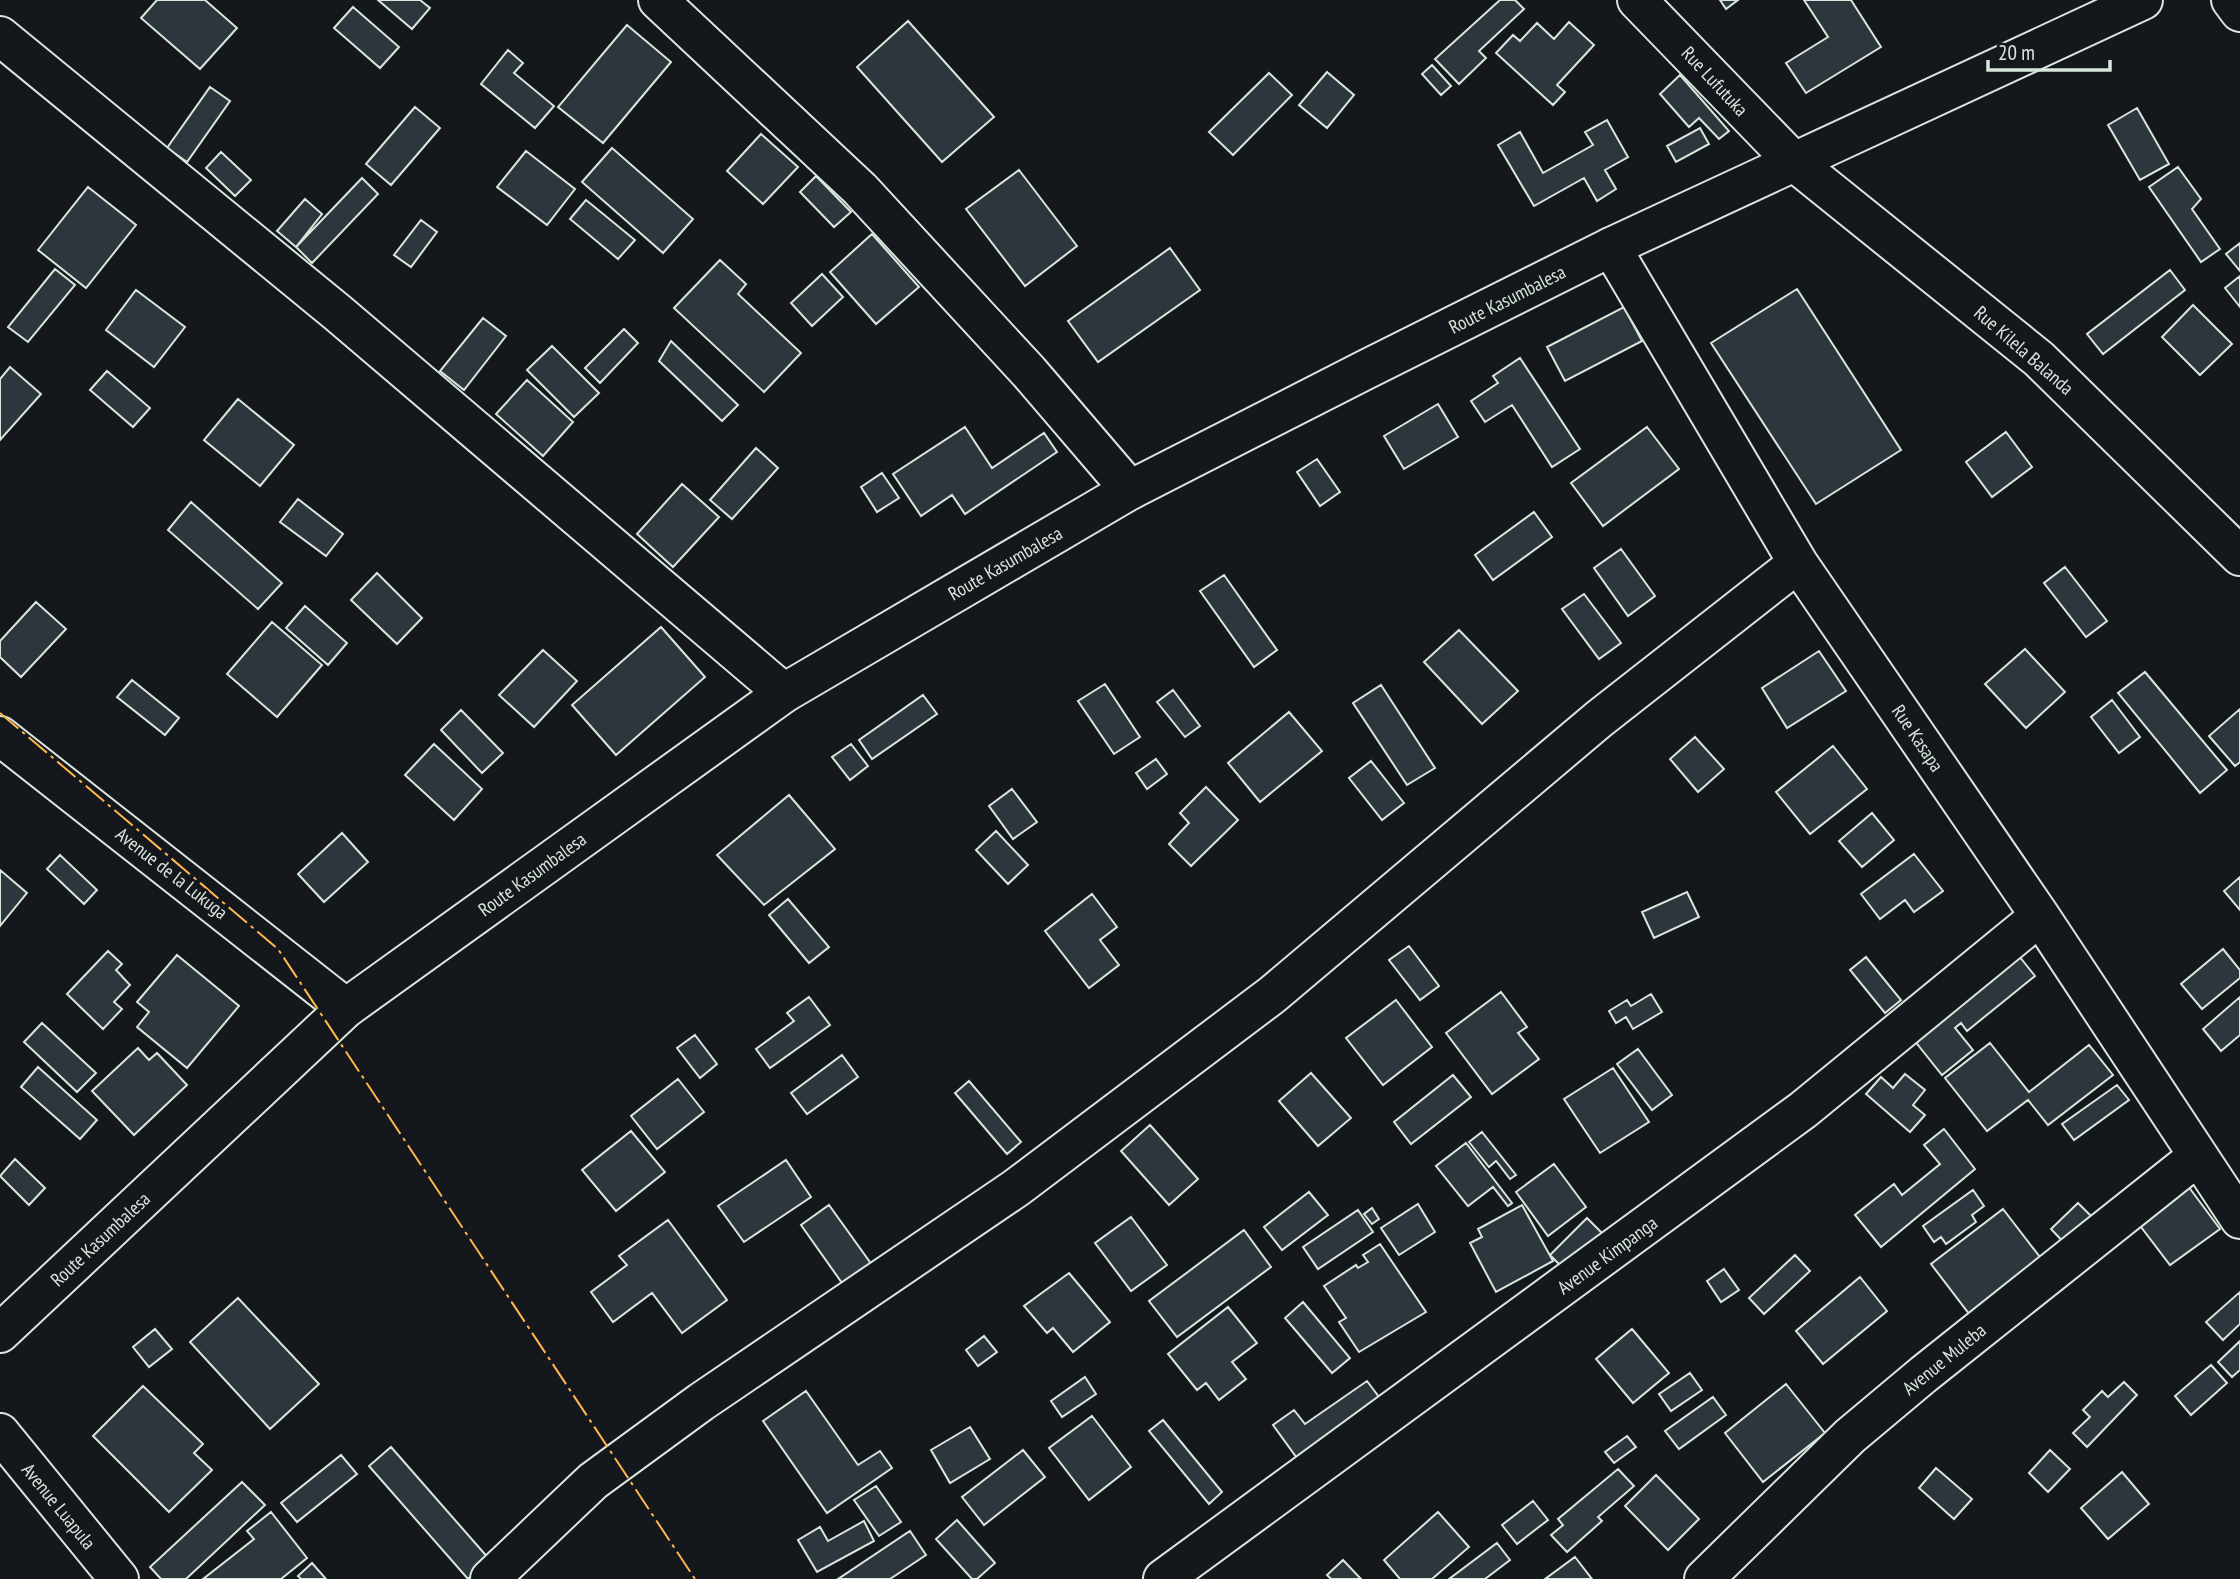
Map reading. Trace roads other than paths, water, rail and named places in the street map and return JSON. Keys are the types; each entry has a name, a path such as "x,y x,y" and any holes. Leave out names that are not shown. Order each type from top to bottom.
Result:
{"main road":[{"path":"658,0 860,189 1029,372 1130,490"},
{"name":"Rue Lufutuka","path":"1637,0 1793,161"},
{"path":"2231,0 2240,12"},
{"name":"Route Kasumbalesa","path":"0,1333 346,1008 784,693 1130,490 1611,247 2136,2"},
{"path":"0,36 348,322 784,693"},
{"name":"Rue Kilela Balanda","path":"1793,161 2039,359 2240,556"},
{"name":"Rue Kasapa","path":"1611,247 1798,563 2040,916 2240,1219"},
{"path":"490,1579 593,1481 701,1402 1016,1188 1272,995 1599,719 1798,563"},
{"name":"Avenue de la Lukuga","path":"0,736 346,1008"},
{"name":"Avenue Kimpanga","path":"1163,1579 1803,1111 2040,916"},
{"name":"Avenue Muleba","path":"1704,1579 1861,1427 2198,1156"},
{"name":"Avenue Luapula","path":"0,1433 119,1579"}]}
